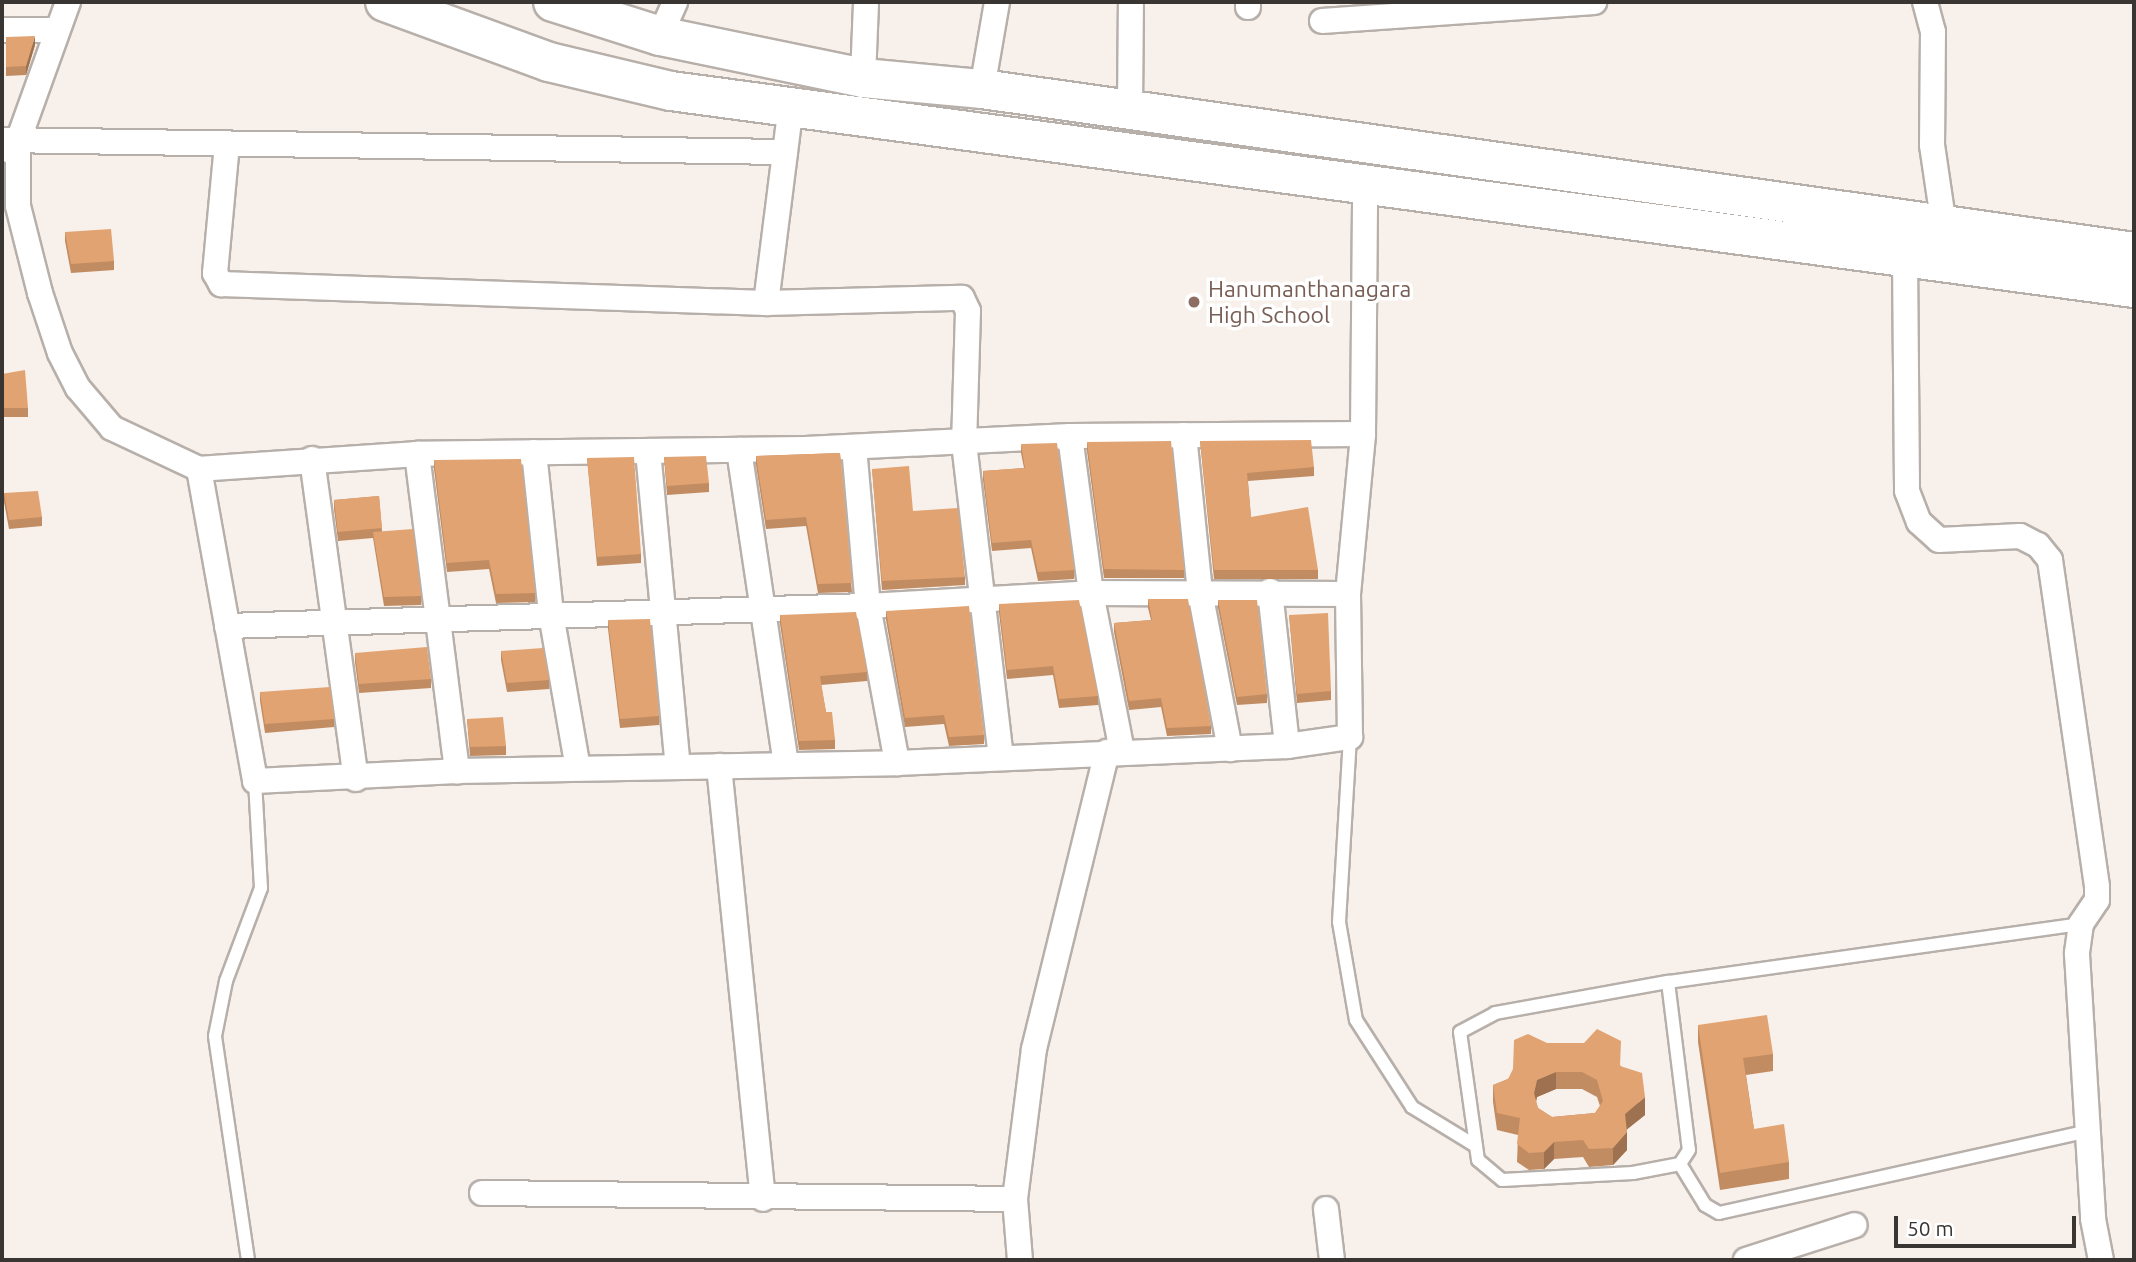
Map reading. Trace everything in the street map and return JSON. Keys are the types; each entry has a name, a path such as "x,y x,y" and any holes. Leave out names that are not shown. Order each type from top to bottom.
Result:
{"highway":[{"path":"385,2 549,62 671,91 1366,188 2134,288"},
{"path":"553,2 660,36 863,78 982,89 1944,226 2124,248"}],"street":[{"path":"2,161 68,2"},
{"path":"660,36 675,2"},
{"path":"863,78 866,2"},
{"path":"982,89 997,2"},
{"path":"1130,110 1131,2"},
{"path":"1322,21 1594,2"},
{"path":"1925,2 1933,32 1932,145 1944,226"},
{"path":"2,30 56,30"},
{"path":"766,303 790,106"},
{"path":"10,140 785,152"},
{"path":"10,140 21,219 60,353 78,388 112,428 200,469 312,459 417,454 854,447 1070,436 1363,434"},
{"path":"227,144 215,273 221,285 766,303 962,298 968,311 964,443 1001,758"},
{"path":"200,469 255,781 356,779 457,771 897,763 1114,751 1287,746 1350,737 1348,594 1363,434 1366,188"},
{"path":"1905,257 1907,491 1919,522 1939,540 2020,536 2038,545 2050,560 2097,887 2097,901 2081,924 2077,954 2088,1131 2101,1260"},
{"path":"1184,435 1200,592 1230,748"},
{"path":"1020,1260 1015,1199 1034,1049 1114,751 1070,436"},
{"path":"854,447 868,606 897,763"},
{"path":"739,450 786,765"},
{"path":"648,451 678,767"},
{"path":"534,452 551,614 578,768"},
{"path":"417,454 457,771"},
{"path":"312,459 356,779"},
{"path":"227,626 336,620 868,606 1091,593 1269,591 1348,594"},
{"path":"1269,591 1287,746"},
{"path":"719,766 763,1199"},
{"path":"482,1193 763,1199 1015,1199"},
{"path":"1326,1209 1332,1260"},
{"path":"1746,1260 1855,1224"}],"lane":[{"path":"1350,737 1339,922 1356,1020 1412,1107 1476,1146"},
{"path":"248,1260 215,1036 226,981 261,888 255,781"},
{"path":"1668,982 1689,1150 1680,1164 1633,1173 1502,1180 1478,1160 1460,1032 1496,1013 1668,982 2081,924"},
{"path":"1680,1164 1705,1205 1719,1213 2088,1131"}],"building":[{"path":"35,36 26,66 6,67 6,37"},
{"path":"111,229 114,261 71,264 65,232"},
{"path":"25,370 28,408 2,408 2,374"},
{"path":"1311,440 1314,467 1247,473 1251,517 1308,507 1318,570 1214,570 1200,441"},
{"path":"1171,441 1184,570 1104,569 1087,442"},
{"path":"1057,443 1074,570 1038,572 1031,540 992,543 983,471 1025,468 1021,444"},
{"path":"840,453 852,583 818,584 806,517 766,520 756,456"},
{"path":"706,456 709,483 667,486 664,457"},
{"path":"634,457 641,554 597,557 587,458"},
{"path":"521,459 535,593 496,594 489,560 447,563 434,460"},
{"path":"909,466 913,511 958,508 965,577 882,581 872,469"},
{"path":"38,491 42,517 9,520 4,493"},
{"path":"379,496 382,528 338,532 334,500"},
{"path":"413,529 421,596 384,597 373,532"},
{"path":"1148,599 1188,599 1211,726 1167,728 1161,698 1129,701 1114,623 1152,620"},
{"path":"1079,600 1098,696 1059,699 1053,666 1007,670 999,604"},
{"path":"1218,600 1257,600 1267,694 1237,697"},
{"path":"969,606 984,735 949,737 944,715 905,718 886,611"},
{"path":"856,612 867,672 820,676 826,712 832,712 835,740 799,741 780,615"},
{"path":"1328,613 1331,691 1297,694 1289,615"},
{"path":"650,619 659,716 620,719 608,620"},
{"path":"427,647 431,679 359,684 355,653"},
{"path":"543,648 549,680 507,683 501,651"},
{"path":"330,687 334,719 265,724 260,692"},
{"path":"503,717 506,746 470,747 467,719"},
{"path":"1767,1015 1773,1054 1743,1058 1754,1129 1784,1124 1789,1162 1720,1173 1698,1025"},
{"path":"1597,1029 1621,1041 1620,1066 1642,1073 1645,1097 1625,1114 1627,1132 1613,1148 1589,1149 1583,1140 1554,1142 1544,1152 1529,1153 1517,1144 1520,1118 1497,1113 1493,1085 1508,1079 1513,1069 1514,1040 1528,1034 1547,1043 1584,1043","holes":["1556,1072 1582,1072 1597,1080 1603,1101 1595,1113 1552,1117 1538,1108 1534,1093 1537,1080"]}],"place":[{"name":"Hanumanthanagara High School","path":"1194,302"}]}
